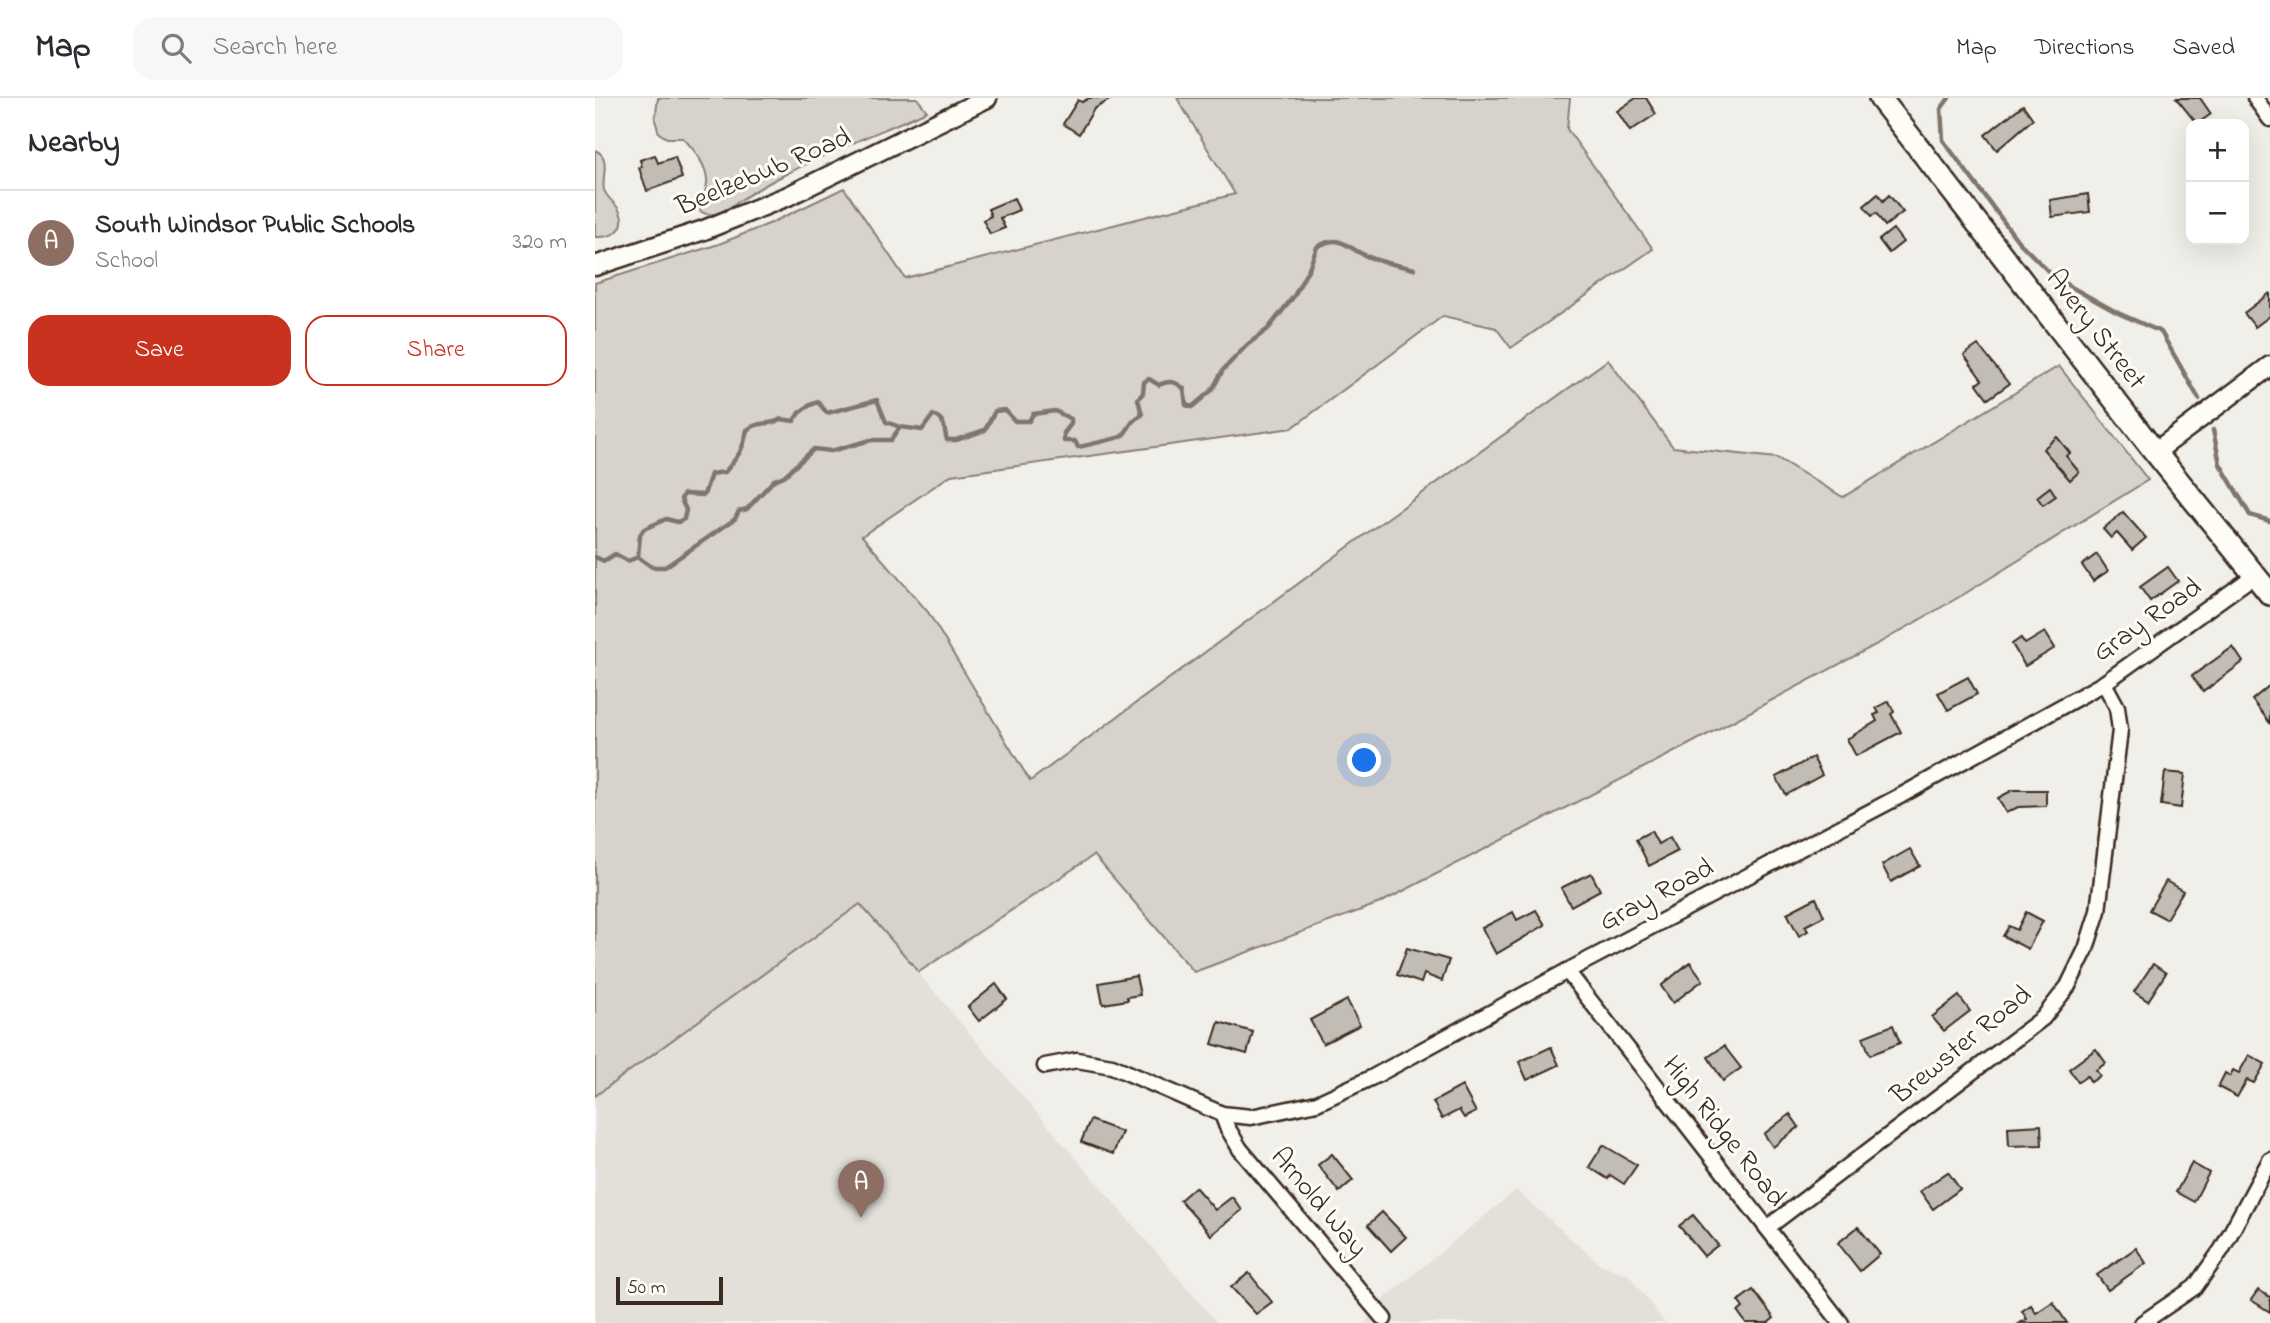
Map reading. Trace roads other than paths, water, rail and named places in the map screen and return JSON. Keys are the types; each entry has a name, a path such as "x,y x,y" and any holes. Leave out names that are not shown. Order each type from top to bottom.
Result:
{"main road":[{"name":"Avery Street","path":"1880,98 2155,452 2270,594"}],"street":[{"name":"Beelzebub Road","path":"595,266 704,230 788,195 987,98"},
{"path":"2255,98 2270,119"},
{"path":"2155,452 2270,366"},
{"name":"Gray Road","path":"1045,1066 1077,1060 1112,1066 1222,1114 1251,1117 1317,1103 1373,1077 1567,971 1902,795 2104,683 2255,575"},
{"name":"Brewster Road","path":"1767,1228 2043,1018 2068,986 2086,949 2098,911 2120,730 2116,707 2104,683"},
{"name":"High Ridge Road","path":"1567,971 1841,1323"},
{"name":"Arnold Way","path":"1222,1114 1240,1149 1384,1320"},
{"path":"2142,1323 2195,1287 2222,1249 2270,1160"}],"waterway":[{"path":"1949,98 1941,109 1943,140 2018,241 2055,278 2118,313 2161,332 2199,399"},
{"path":"638,557 640,535 644,529 666,519 678,522 684,519 686,510 681,499 684,494 704,495 711,474 725,472 737,457 747,430 781,419 794,421 814,403 818,402 827,413 877,400 886,422 922,430 933,415 943,422 947,440 956,440 985,430 995,411 1005,410 1015,421 1029,421 1033,414 1055,411 1071,419 1071,424 1064,433 1064,441 1075,441 1078,447 1094,444 1122,436 1142,415 1138,399 1143,393 1144,382 1149,379 1159,385 1169,382 1178,384 1184,389 1186,405 1192,407 1212,390 1223,370 1247,345 1268,329 1294,296 1317,247 1339,241 1374,259 1414,269"},
{"path":"638,557 652,567 665,567 735,519 739,511 747,509 774,480 784,476 814,449 831,451 871,440 891,440 900,427"},
{"path":"2213,430 2220,464 2250,515 2270,521"},
{"path":"595,557 604,561 615,554 628,561 638,557"}],"place":[{"name":"South Windsor Public Schools","path":"861,1218"}]}
